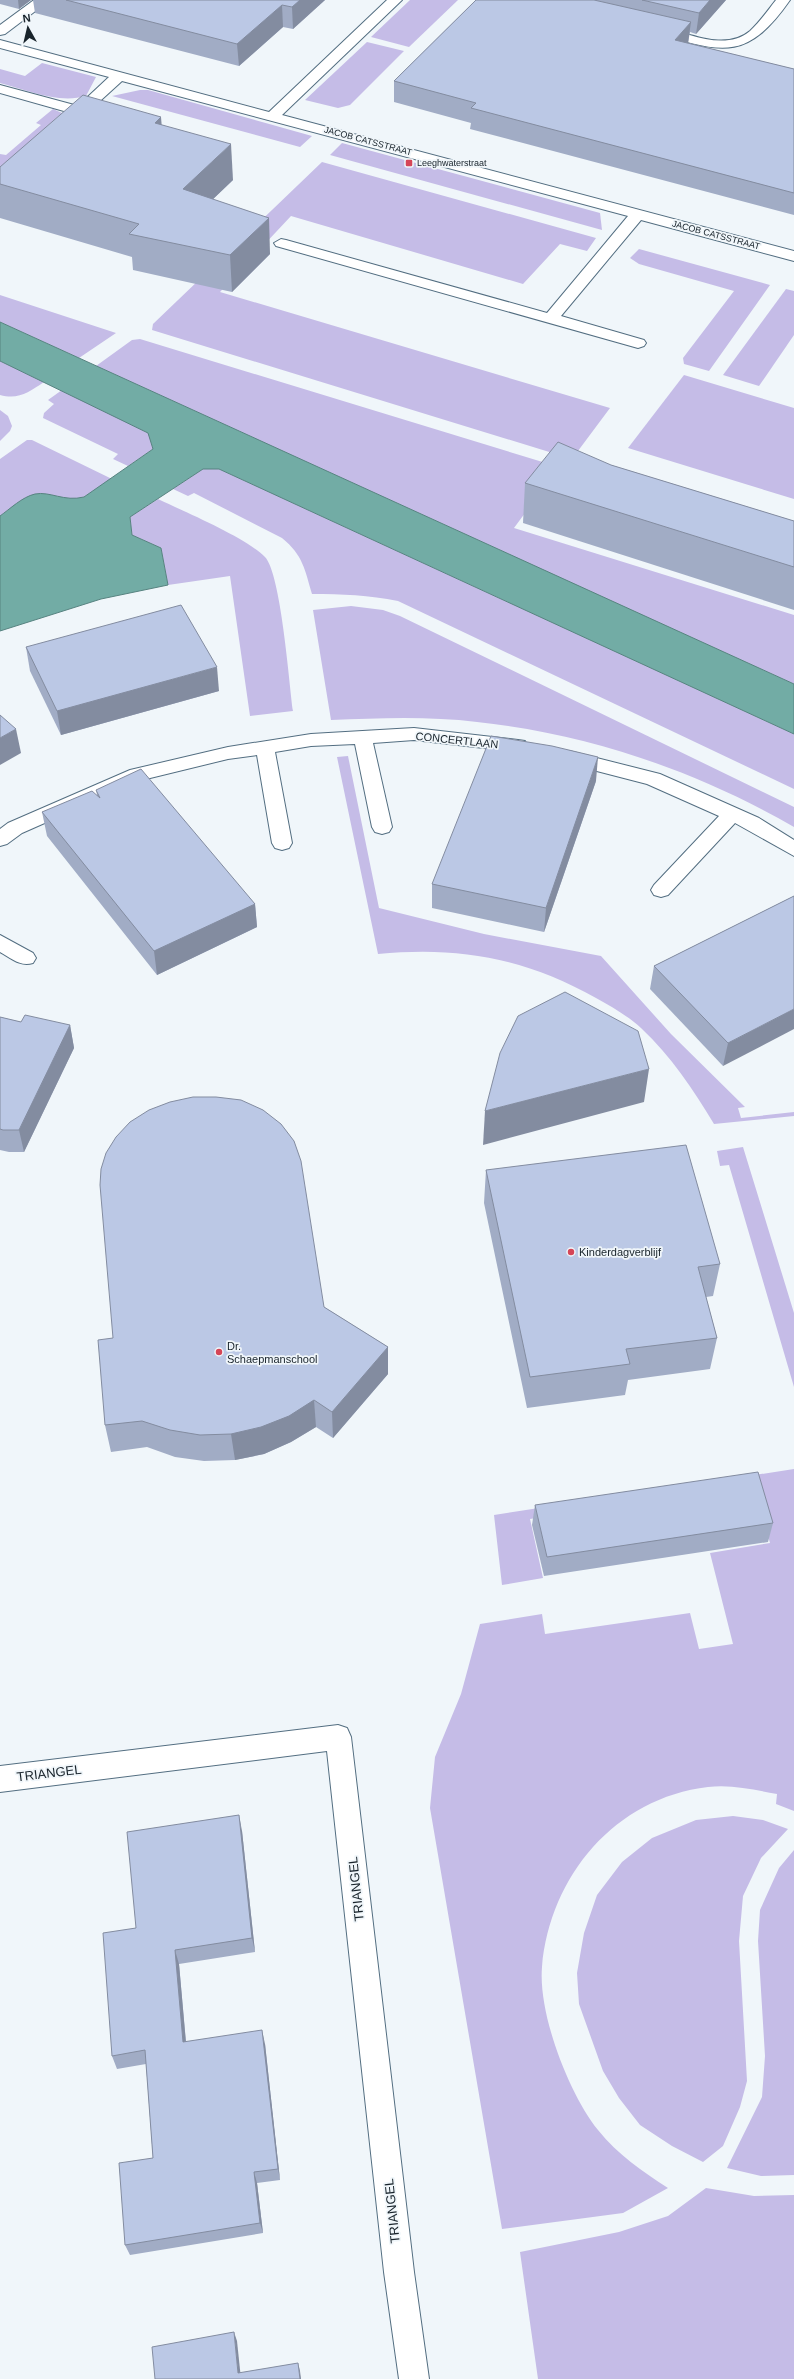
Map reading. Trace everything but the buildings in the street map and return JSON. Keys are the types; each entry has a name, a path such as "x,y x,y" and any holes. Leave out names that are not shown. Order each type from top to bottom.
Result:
{"street":[{"path":"0,31 43,0"},
{"path":"273,116 395,0"},
{"path":"649,28 717,44 738,42 752,35 783,0"},
{"name":"JACOB CATSSTRAAT","path":"0,44 794,256"},
{"path":"59,130 120,75"},
{"path":"0,89 81,111"},
{"path":"551,318 638,214"},
{"path":"281,243 638,342"},
{"name":"CONCERTLAAN","path":"0,839 15,828 138,775 228,753 311,740 414,734 546,752 653,779 752,822 794,849"},
{"path":"364,738 382,827"},
{"path":"265,748 282,843"},
{"path":"661,890 732,814"},
{"path":"0,942 26,958"},
{"name":"TRIANGEL","path":"0,1779 338,1737 399,2272 414,2379"}],"shaded area":[{"path":"410,0 458,0 409,47 371,37"},
{"path":"367,42 404,51 350,105 338,108 305,100"},
{"path":"42,63 96,77 86,96 75,98 43,95 0,83 0,69 25,76"},
{"path":"140,90 148,90 312,136 300,147 112,96"},
{"path":"53,109 62,113 0,169 0,154 6,155 41,125 36,123"},
{"path":"342,143 600,213 602,230 330,155"},
{"path":"322,162 596,238 587,251 560,244 523,284 291,216 220,292 610,408 572,459 152,330 153,324"},
{"path":"639,249 770,285 709,371 684,364 683,358 734,291 639,264 630,258"},
{"path":"786,289 794,291 794,335 759,386 723,375"},
{"path":"0,295 116,333 79,358 0,322"},
{"path":"0,322 794,684 794,734 219,469 203,469 130,517 132,535 161,548 168,585 101,599 0,631 0,516 21,500 35,494 41,493 70,498 84,497 153,449 148,433 0,361"},
{"path":"140,339 559,467 514,528 794,615 794,684 96,366 132,340"},
{"path":"0,361 44,382 28,392 18,396 0,395"},
{"path":"684,375 794,408 794,499 628,448"},
{"path":"62,390 149,433 153,449 128,466 113,459 118,454 43,418 44,413 54,404 48,400"},
{"path":"0,410 8,416 12,426 10,431 0,441"},
{"path":"27,440 32,440 112,479 84,497 74,500 43,494 24,499 0,516 0,459"},
{"path":"203,469 219,469 794,734 794,789 398,601 355,595 312,594 305,570 299,557 289,544 282,538 194,493 188,496 173,489"},
{"path":"158,499 244,541 265,557 271,567 280,606 293,711 250,716 230,576 168,585 161,548 132,535 130,517"},
{"path":"351,606 383,610 400,616 794,807 794,827 757,807 681,772 601,746 560,736 519,728 459,720 386,718 331,720 313,610"},
{"path":"348,756 379,908 484,934 601,956 671,1034 745,1107 738,1108 741,1118 794,1112 794,1116 714,1124 672,1061 641,1028 614,1008 570,984 543,973 517,964 463,954 407,952 378,954 337,757"},
{"path":"743,1147 794,1313 794,1387 729,1165 720,1166 717,1151"},
{"path":"794,1469 794,1811 776,1804 777,1794 725,1786 708,1787 674,1794 644,1807 617,1825 593,1847 574,1873 558,1902 548,1934 542,1967 542,1986 550,2030 566,2075 576,2096 598,2130 614,2147 631,2162 668,2188 623,2213 502,2229 430,1808 435,1757 461,1694 480,1624 542,1614 545,1634 690,1613 699,1649 733,1644 710,1553 770,1543 754,1484 530,1519 543,1578 502,1585 494,1515"},
{"path":"733,1816 763,1820 788,1829 761,1858 743,1896 739,1941 747,2081 740,2107 723,2146 703,2162 672,2146 640,2125 619,2098 603,2071 579,2004 577,1973 584,1933 597,1895 622,1862 652,1838 696,1820"},
{"path":"794,1850 794,2175 761,2176 727,2168 762,2097 765,2056 758,1941 760,1910 779,1868"},
{"path":"706,2188 754,2196 794,2195 794,2379 538,2379 520,2252 619,2232 668,2216"}],"place":[{"name":"Leeghwaterstraat","path":"409,163"},
{"name":"Kinderdagverblijf","path":"571,1252"},
{"name":"Dr. Schaepmanschool","path":"219,1352"}]}
